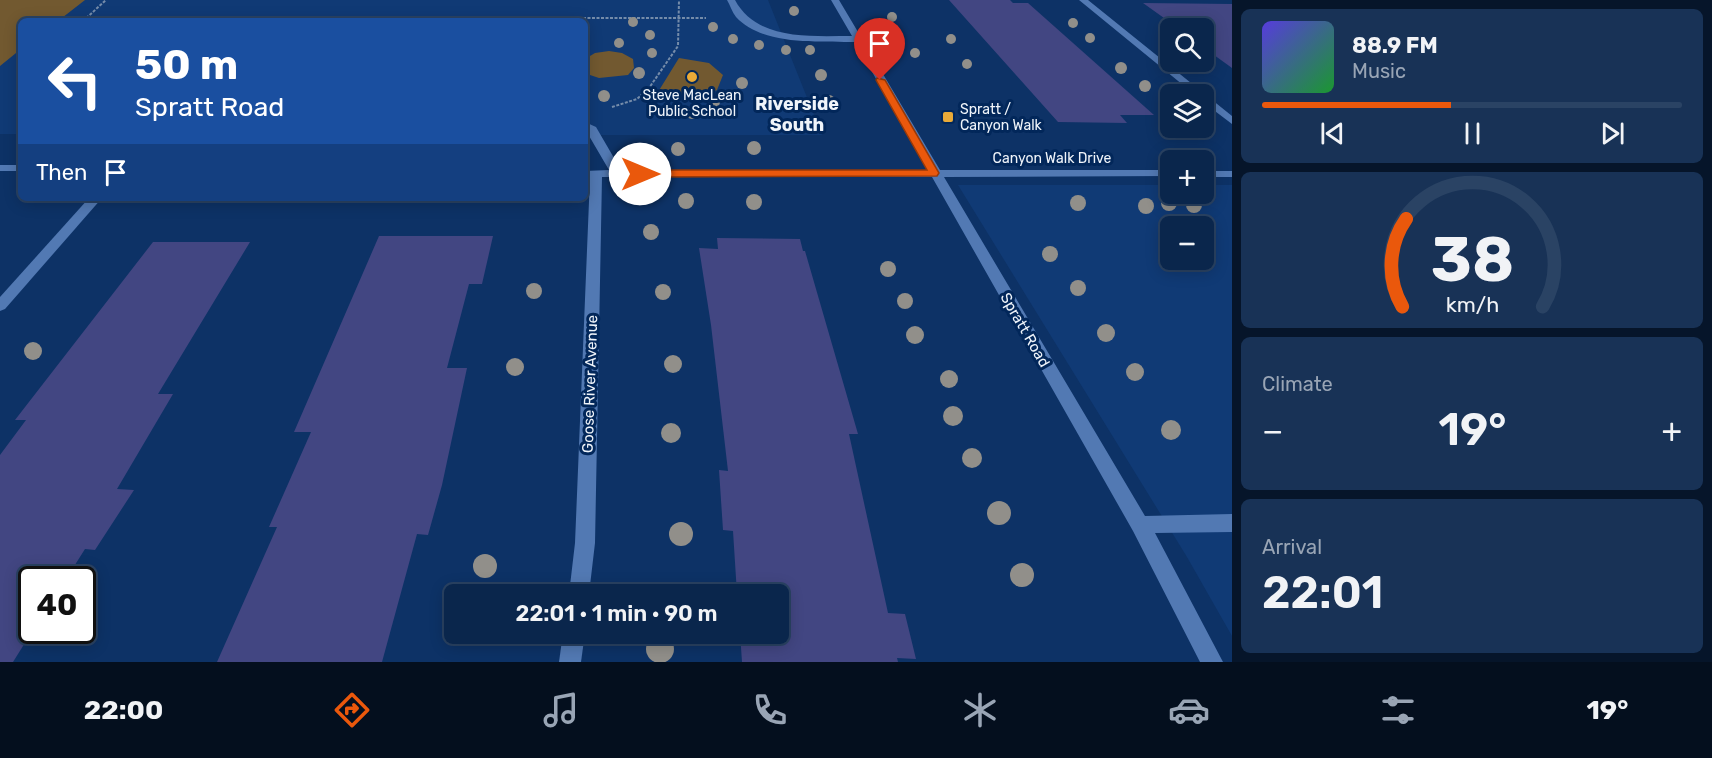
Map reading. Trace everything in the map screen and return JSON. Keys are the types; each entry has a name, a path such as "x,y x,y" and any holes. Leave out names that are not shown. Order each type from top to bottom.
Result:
{"street":[{"path":"731,0 734,10 742,20 760,29 788,36 857,39"},
{"name":"Spratt Road","path":"835,0 1140,525 1212,662"},
{"path":"1083,0 1187,84"},
{"path":"1214,106 1232,121"},
{"path":"588,127 592,129 617,174"},
{"path":"0,168 18,168"},
{"name":"Canyon Walk Drive","path":"591,174 1160,174"},
{"name":"Goose River Avenue","path":"580,584 585,543 591,174"},
{"path":"1214,174 1232,174"},
{"path":"0,306 93,201"},
{"path":"1140,525 1232,523"},
{"path":"570,662 572,644"}],"path":[{"path":"86,18 106,0"},
{"path":"637,99 650,88 678,46 679,0"},
{"path":"583,18 742,20"}],"shaded area":[{"name":"Steve MacLean Public School","path":"0,0 768,0 822,135 588,135 588,18 18,18 18,134 0,134"},
{"path":"0,0 85,0 62,18 18,18 18,51 0,66"},
{"path":"609,51 622,53 633,59 634,68 628,75 599,78 588,74 588,57 595,53"},
{"path":"679,58 709,63 723,75 717,90 695,97 658,92"},
{"path":"958,185 1160,185 1160,204 1214,204 1214,185 1232,185 1232,636 1187,557"}],"building":[{"path":"949,0 1010,0 1013,3 1028,3 1154,115 1120,115 1127,123 1058,122"},
{"path":"1143,3 1232,4 1232,68 1214,55 1214,18 1164,18"},
{"path":"379,236 493,236 482,284 469,284 447,368 467,368 442,485 428,535 417,534 382,662 217,662 277,527 269,527 311,432 294,432"},
{"path":"717,238 800,239 858,434 849,434 888,613 905,614 916,659 897,658 898,662 742,662 741,644 789,644 789,584 736,584 733,531 723,530 719,470 728,471 711,325 699,248 718,249"},
{"path":"153,242 250,242 158,394 173,394 117,489 134,490 95,550 85,549 74,566 18,566 18,644 24,644 13,662 0,662 0,455 26,420 15,420"}],"place":[{"name":"Steve MacLean Public School","path":"692,77"},
{"name":"Spratt / Canyon Walk","path":"948,117"}],"district":[{"name":"Riverside South","path":"797,114"}],"route":[{"path":"640,174 934,173 880,80"}]}
